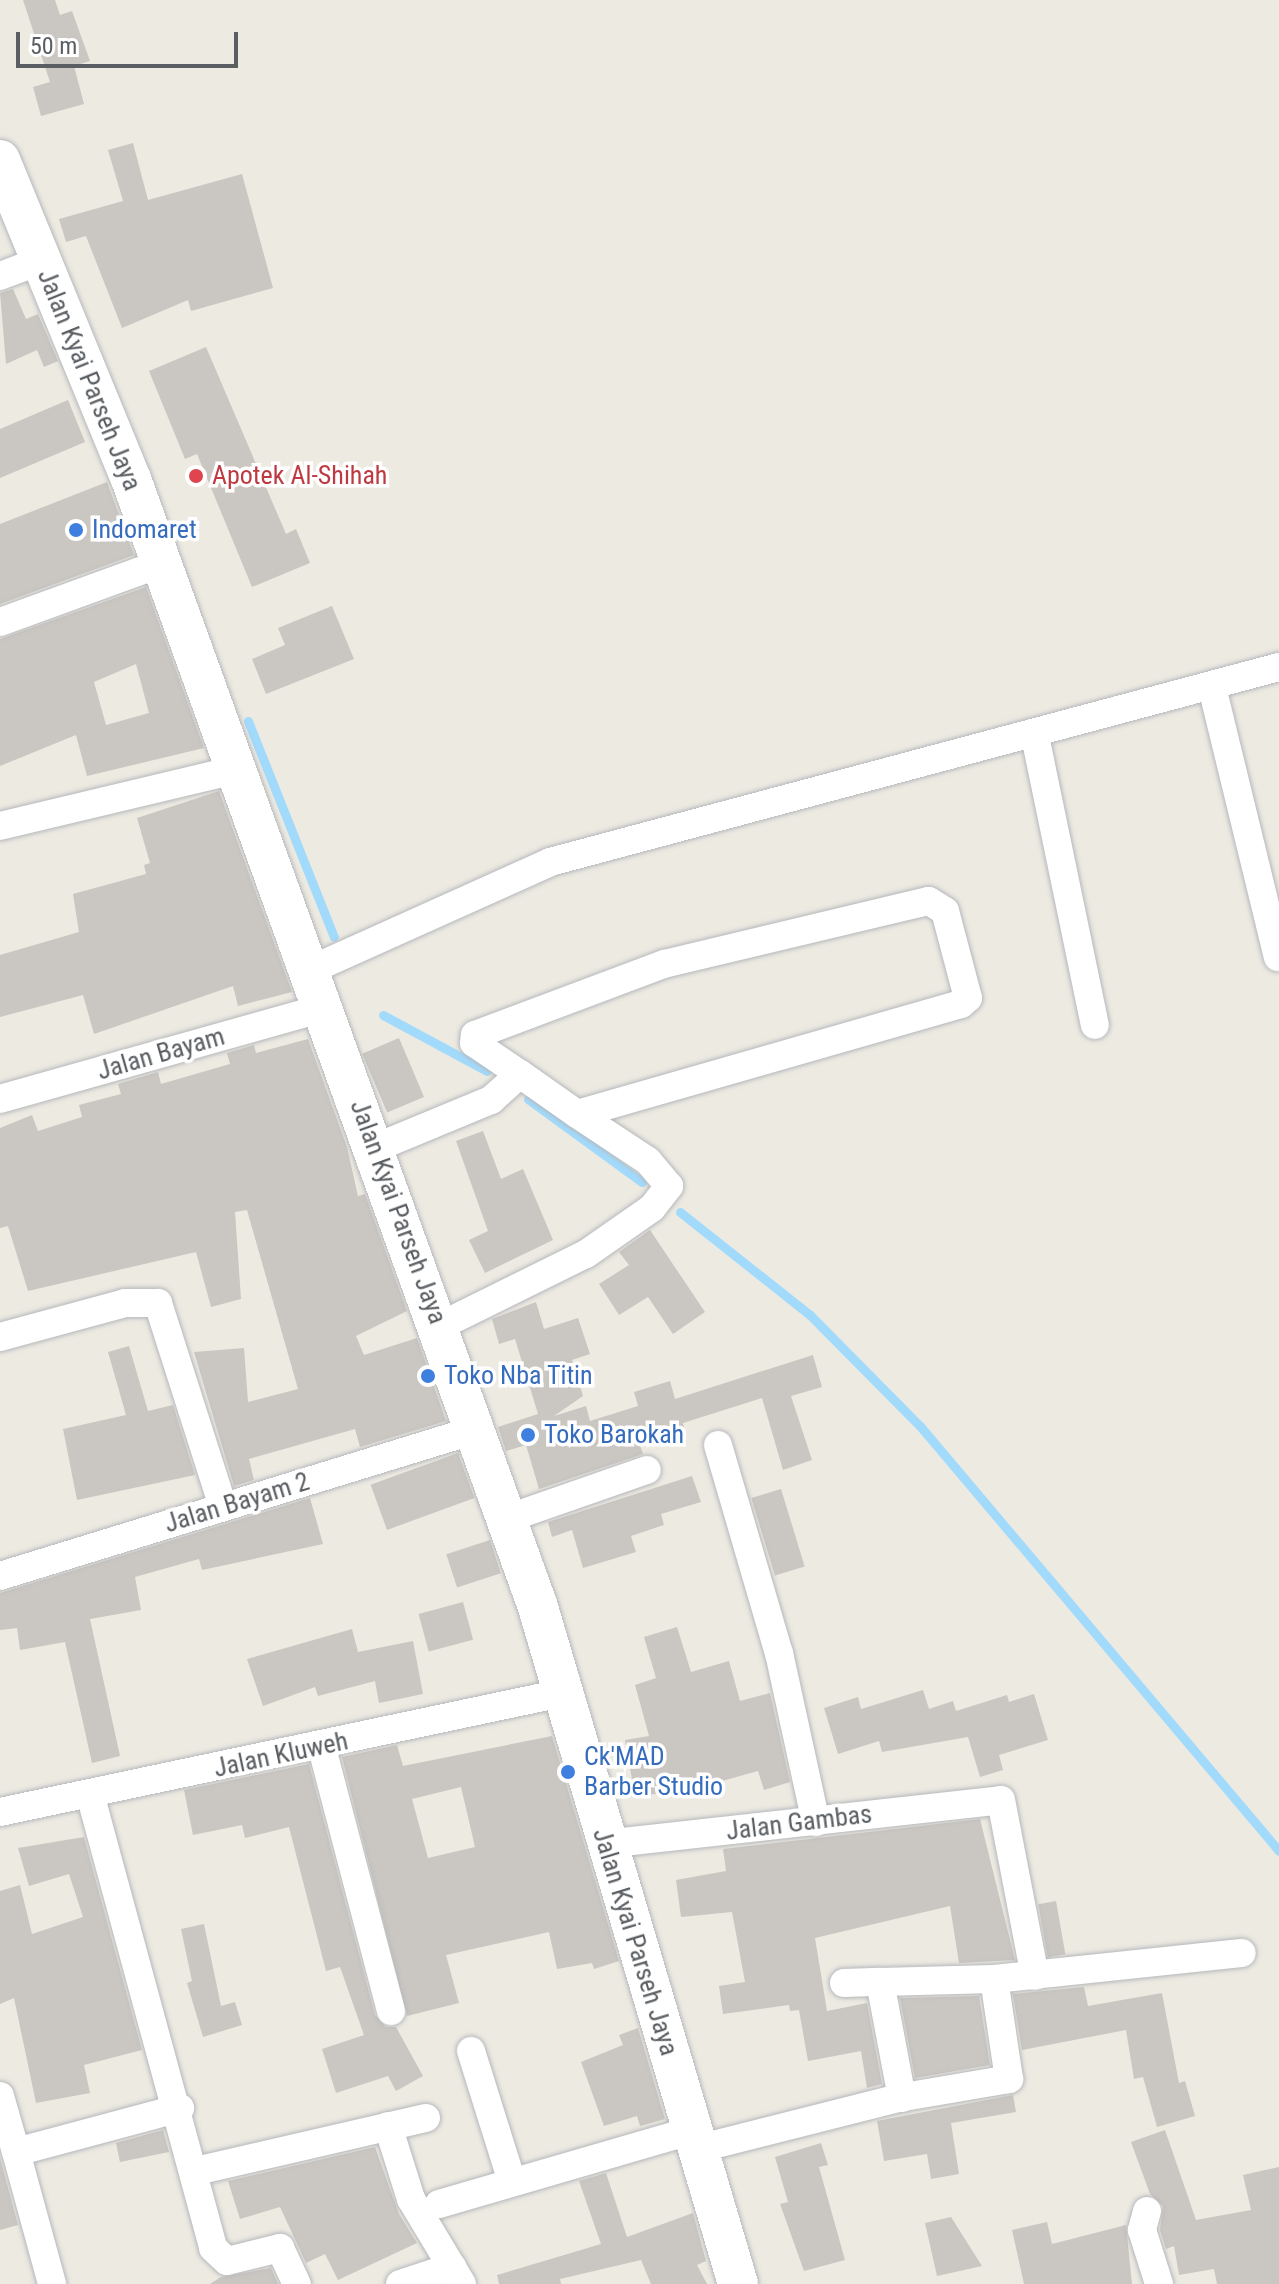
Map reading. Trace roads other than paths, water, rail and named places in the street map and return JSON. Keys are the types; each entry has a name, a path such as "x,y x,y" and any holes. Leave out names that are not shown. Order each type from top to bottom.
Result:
{"main road":[{"name":"Jalan Kyai Parseh Jaya","path":"0,160 162,563 321,1009 440,1326 562,1693 738,2284"}],"street":[{"path":"0,276 40,261"},
{"path":"0,620 162,563"},
{"path":"308,971 550,862 1035,736 1279,667"},
{"path":"1212,687 1278,957"},
{"path":"1035,736 1095,1025"},
{"path":"0,826 235,770"},
{"path":"440,1326 586,1254 652,1208 669,1186 648,1161 577,1114 474,1043 475,1035 664,964 929,901 945,911 968,998 961,1004 577,1114"},
{"name":"Jalan Bayam","path":"0,1099 321,1009"},
{"path":"375,1148 491,1100 520,1074"},
{"path":"0,1337 125,1303 158,1303 223,1507"},
{"name":"Jalan Bayam 2","path":"0,1576 474,1430"},
{"path":"718,1445 779,1653 816,1822"},
{"path":"506,1519 647,1470"},
{"name":"Jalan Kluweh","path":"0,1812 322,1748 562,1693"},
{"path":"322,1748 391,2011"},
{"path":"90,1794 180,2108 219,2257 227,2261 280,2248 297,2284"},
{"name":"Jalan Gambas","path":"605,1844 993,1800 1004,1803 1035,1976"},
{"path":"844,1983 1035,1976 1242,1953"},
{"path":"439,2204 512,2182 694,2140 1012,2077 994,1979"},
{"path":"880,1982 902,2098"},
{"path":"471,2051 512,2182"},
{"path":"0,2096 52,2284"},
{"path":"16,2152 180,2108"},
{"path":"196,2171 426,2118"},
{"path":"388,2126 411,2199 457,2276 400,2284"},
{"path":"1147,2211 1142,2230 1159,2284"}],"waterway":[{"path":"248,721 334,937"},
{"path":"383,1015 487,1071"},
{"path":"528,1099 642,1182"},
{"path":"680,1212 810,1315 920,1426 1279,1851"}],"place":[{"name":"Apotek Al-Shihah","path":"196,476"},
{"name":"Indomaret","path":"76,530"},
{"name":"Toko Nba Titin","path":"428,1376"},
{"name":"Toko Barokah","path":"528,1435"},
{"name":"Ck'MAD Barber Studio","path":"568,1772"}]}
